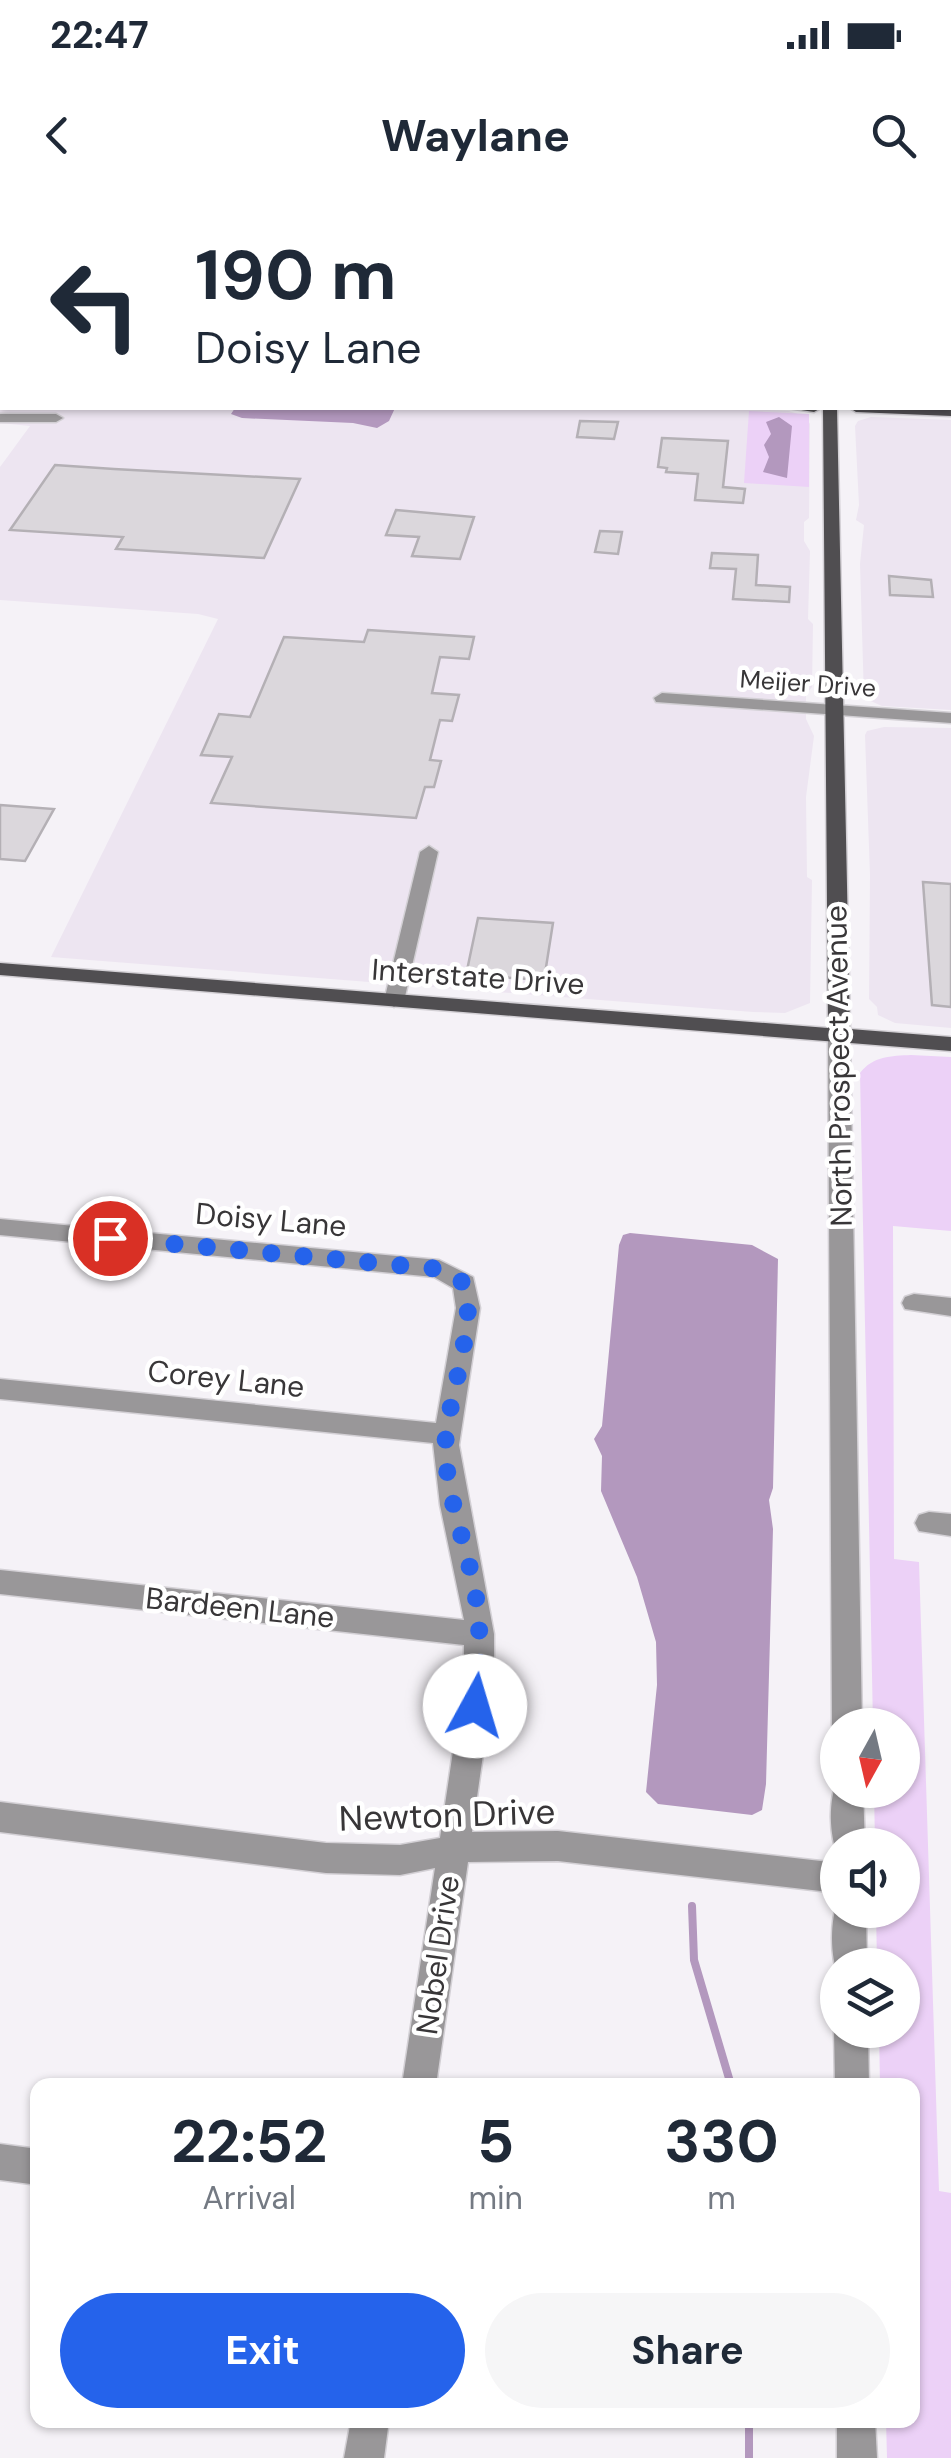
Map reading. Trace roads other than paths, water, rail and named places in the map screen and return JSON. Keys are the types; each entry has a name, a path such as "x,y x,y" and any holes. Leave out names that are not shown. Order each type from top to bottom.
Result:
{"main road":[{"name":"North Prospect Avenue","path":"830,410 839,1035"},
{"path":"904,410 951,412"},
{"name":"Interstate Drive","path":"0,969 951,1044"}],"street":[{"path":"0,418 56,418"},
{"name":"Meijer Drive","path":"662,698 951,718"},
{"path":"394,1000 429,852"},
{"name":"North Prospect Avenue","path":"839,1035 847,1708"},
{"name":"Doisy Lane","path":"0,1227 440,1269 464,1283 468,1291"},
{"name":"Nobel Drive","path":"420,2078 479,1678 480,1634 473,1581 454,1505 446,1434 468,1291"},
{"path":"914,1303 951,1306"},
{"name":"Corey Lane","path":"0,1389 446,1434"},
{"name":"Bardeen Lane","path":"0,1582 480,1634"},
{"name":"Newton Drive","path":"0,1817 326,1858 400,1860 481,1844 558,1846 820,1876"},
{"path":"851,2048 852,2078"},
{"path":"0,2162 30,2166"},
{"path":"364,2458 369,2428"},
{"path":"856,2428 857,2458"}],"waterway":[{"path":"692,1906 694,1960 729,2078"},
{"path":"749,2428 749,2458"}]}
